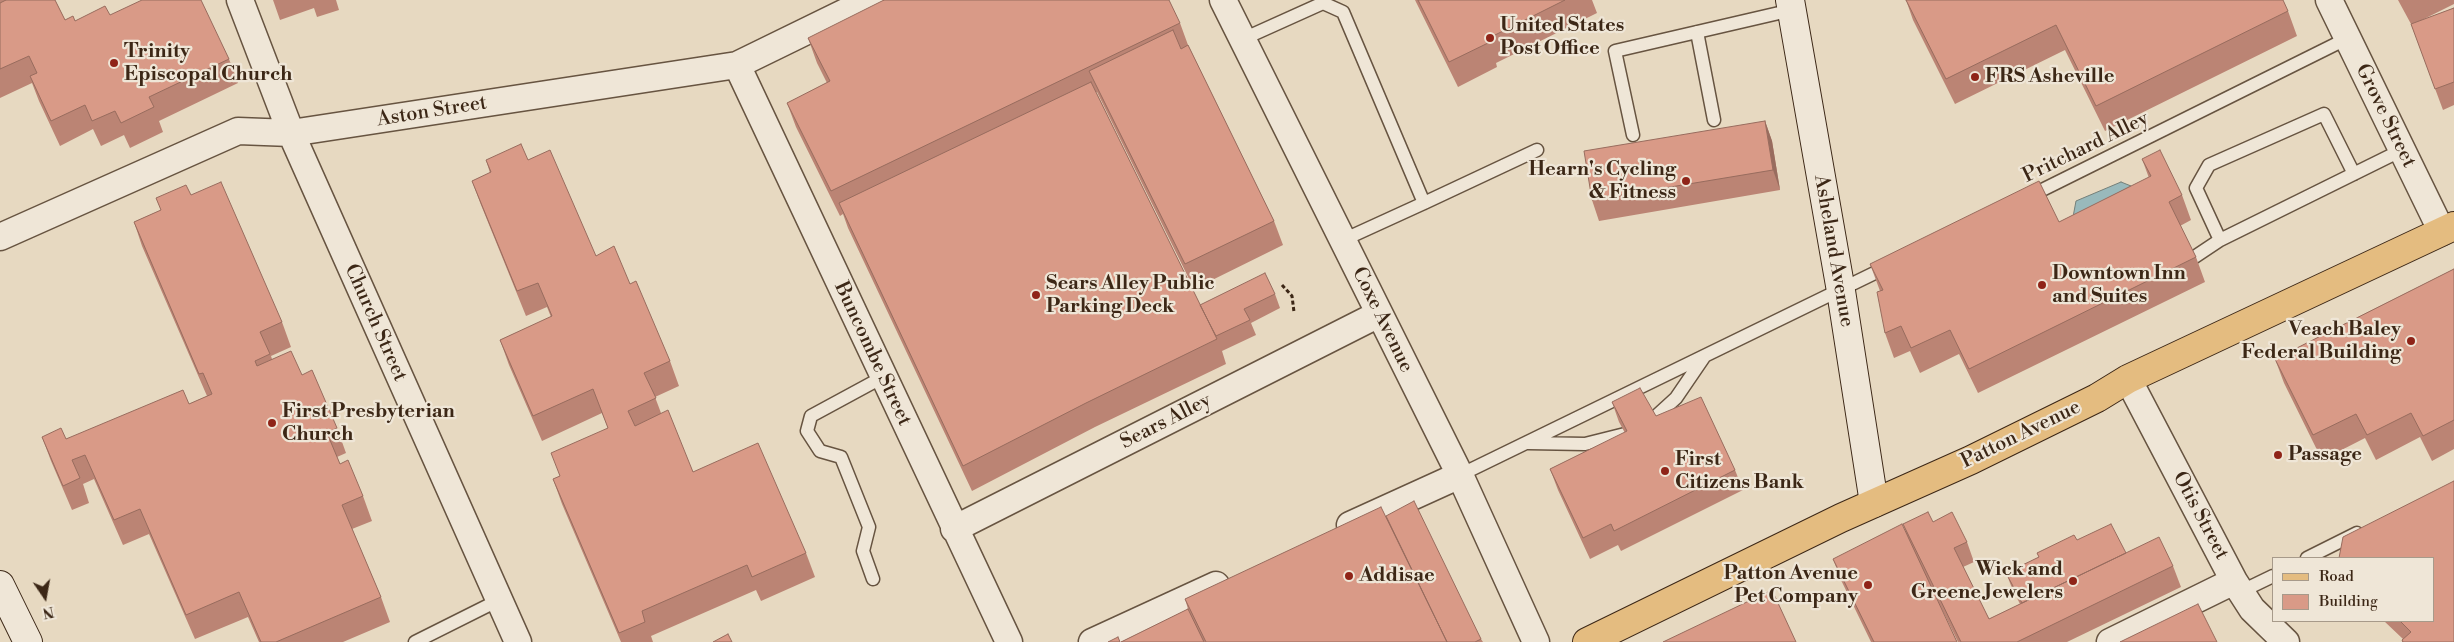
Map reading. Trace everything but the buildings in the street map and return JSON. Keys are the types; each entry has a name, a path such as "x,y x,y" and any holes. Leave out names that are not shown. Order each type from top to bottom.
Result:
{"main road":[{"name":"Asheland Avenue","path":"1791,5 1841,290 1874,503"},
{"name":"Patton Avenue","path":"1587,642 1874,503 1971,460 2097,398 2128,380 2448,229"},
{"path":"0,585 28,642"}],"street":[{"name":"Church Street","path":"240,0 291,133 518,642"},
{"name":"Aston Street","path":"0,237 238,132 291,133 737,65 870,0"},
{"name":"Coxe Avenue","path":"1223,0 1460,476 1536,642"},
{"name":"Grove Street","path":"2329,0 2402,150 2448,229"},
{"name":"Buncombe Street","path":"737,65 954,529 1009,642"},
{"name":"Sears Alley","path":"954,529 1378,314"},
{"name":"Otis Street","path":"2128,380 2238,586 2252,609 2286,642"},
{"path":"1328,535 1460,476"},
{"path":"1092,642 1241,574"},
{"path":"2110,642 2238,586"}],"lane":[{"path":"1243,39 1323,3 1342,12 1424,203"},
{"path":"1633,135 1615,51 1697,32 1791,5"},
{"path":"1697,32 1714,120"},
{"name":"Pritchard Alley","path":"2019,202 2348,38"},
{"path":"2220,240 2196,188 2209,165 2324,114 2354,174"},
{"path":"1343,240 1537,150"},
{"path":"2192,258 2220,240 2402,150"},
{"path":"1460,476 1903,260"},
{"path":"1526,443 1585,444 1626,434 1653,419 1676,398 1704,357"},
{"path":"873,579 863,551 869,527 841,457 820,451 807,431 811,416 883,377"},
{"path":"2309,557 2369,528"},
{"path":"2238,586 2272,576"},
{"path":"415,642 499,600"}],"path":[{"path":"1282,285 1292,296 1294,312"}],"water":[{"path":"2121,182 2131,186 2073,217 2076,201"}],"place":[{"name":"United States Post Office","path":"1490,38"},
{"name":"Trinity Episcopal Church","path":"114,63"},
{"name":"FRS Asheville","path":"1975,77"},
{"name":"Hearn's Cycling & Fitness","path":"1686,181"},
{"name":"Downtown Inn and Suites","path":"2042,285"},
{"name":"Sears Alley Public Parking Deck","path":"1036,295"},
{"name":"Veach Baley Federal Building","path":"2411,341"},
{"name":"First Presbyterian Church","path":"272,423"},
{"name":"Passage","path":"2278,455"},
{"name":"First Citizens Bank","path":"1665,471"},
{"name":"Addisae","path":"1349,576"},
{"name":"Wick and Greene Jewelers","path":"2073,581"},
{"name":"Patton Avenue Pet Company","path":"1868,585"}]}
